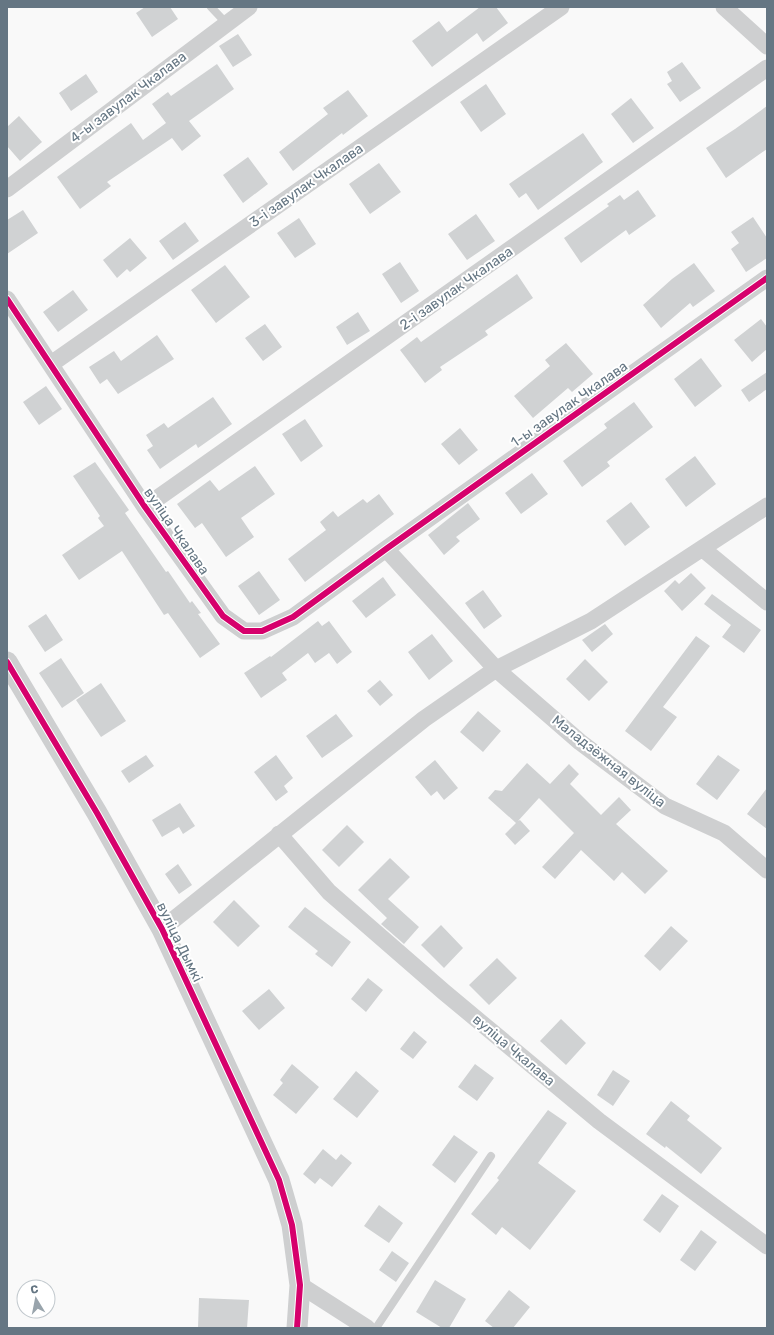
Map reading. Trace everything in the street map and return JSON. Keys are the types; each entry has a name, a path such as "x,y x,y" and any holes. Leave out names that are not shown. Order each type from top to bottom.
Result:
{"street":[{"name":"4-ы завулак Чкалава","path":"7,189 249,7"},
{"name":"3-і завулак Чкалава","path":"51,364 561,7"},
{"path":"724,7 767,46"},
{"name":"2-і завулак Чкалава","path":"145,507 767,68"},
{"name":"1-ы завулак Чкалава","path":"386,549 767,278"},
{"name":"вуліца Чкалава","path":"7,298 145,507 223,616 244,631 262,631 293,617 386,549"},
{"path":"162,929 424,719 496,668 591,621 767,506"},
{"name":"Маладзёжная вуліца","path":"386,549 496,668 580,742 665,806 724,834 767,870"},
{"path":"703,549 767,602"},
{"name":"вуліца Дымкі","path":"7,662 97,813 162,929 280,1180 292,1225 296,1249 300,1285 297,1328"},
{"name":"вуліца Чкалава","path":"279,834 329,892 444,992 599,1121 767,1246"},
{"path":"300,1285 367,1328"}],"lane":[{"path":"211,7 226,23"},
{"path":"376,1328 491,1156"}],"building":[{"path":"145,7 170,7 178,19 152,37 136,13"},
{"path":"480,7 496,7 508,23 483,42 477,33 432,67 412,41 439,21 447,32"},
{"path":"238,34 252,55 233,67 219,46"},
{"path":"682,62 701,88 680,102 667,84 672,81 667,72"},
{"path":"217,64 234,89 189,121 201,136 182,151 172,138 107,182 111,186 80,209 57,177 131,123 143,140 166,123 152,104 168,92 171,96"},
{"path":"86,74 98,92 71,111 59,93"},
{"path":"486,84 506,114 481,132 460,102"},
{"path":"348,90 368,116 343,135 342,133 293,171 279,152 328,114 323,108"},
{"path":"631,98 654,128 633,143 611,114"},
{"path":"767,106 767,149 726,178 706,148"},
{"path":"19,116 42,142 20,161 7,146 7,127"},
{"path":"583,133 603,162 538,210 526,193 519,198 509,184"},
{"path":"248,157 268,184 243,203 223,175"},
{"path":"379,163 401,192 370,214 349,184"},
{"path":"638,190 656,216 629,235 626,230 581,263 564,238 609,206 607,204 620,195 624,200"},
{"path":"23,210 38,233 7,254 7,220"},
{"path":"476,214 495,241 467,260 448,234"},
{"path":"753,217 767,238 767,258 746,272 731,249 739,243 731,232"},
{"path":"299,218 316,244 295,258 277,233"},
{"path":"185,222 199,241 173,260 159,241"},
{"path":"130,238 147,258 130,272 127,269 117,278 103,260"},
{"path":"400,262 419,291 401,303 382,274"},
{"path":"694,263 715,291 693,307 690,303 661,328 643,305 672,279"},
{"path":"225,265 250,297 216,323 191,290"},
{"path":"517,274 533,298 485,331 488,335 440,367 442,370 425,383 400,350 417,337 421,342"},
{"path":"73,290 88,310 58,332 43,312"},
{"path":"358,312 370,331 347,345 336,327"},
{"path":"761,319 767,327 767,349 752,362 734,340"},
{"path":"265,324 282,347 263,361 245,338"},
{"path":"157,335 174,359 118,394 107,379 100,384 89,367 114,351 121,361"},
{"path":"566,343 593,374 572,392 568,388 533,418 514,396 550,366 545,360"},
{"path":"701,358 722,386 695,407 674,379"},
{"path":"767,372 767,389 749,402 741,390"},
{"path":"46,386 62,409 39,425 23,402"},
{"path":"213,397 232,424 198,448 196,444 160,469 147,450 153,446 146,435 164,423 168,428"},
{"path":"634,402 653,427 607,462 610,466 582,487 563,461 607,428 604,424"},
{"path":"305,419 323,446 301,462 282,434"},
{"path":"460,428 478,450 459,465 441,444"},
{"path":"695,456 716,484 686,507 665,479"},
{"path":"95,462 129,510 125,513 166,572 168,571 190,603 192,601 201,613 198,614 220,644 200,658 168,613 164,615 122,551 79,580 62,555 104,526 98,518 100,516 73,476"},
{"path":"255,466 275,494 241,518 254,537 226,557 202,523 195,528 177,504 210,480 219,491"},
{"path":"532,473 548,494 521,514 505,493"},
{"path":"379,494 394,514 305,582 288,559 326,530 320,522 333,511 338,517 363,499 367,503"},
{"path":"631,502 650,527 625,546 606,521"},
{"path":"468,503 480,519 456,537 460,541 444,555 428,535"},
{"path":"259,571 280,600 259,615 238,586"},
{"path":"691,573 706,588 682,611 664,591 675,580 679,584"},
{"path":"383,577 396,595 366,618 352,601"},
{"path":"483,590 502,616 484,629 465,603"},
{"path":"712,594 761,630 744,653 722,637 731,625 704,604"},
{"path":"46,614 63,640 45,652 28,626"},
{"path":"318,621 322,626 329,621 352,652 337,664 329,653 315,663 308,653 282,673 287,680 261,698 244,673 270,656 271,657"},
{"path":"605,624 613,634 592,652 582,640"},
{"path":"432,634 453,661 429,680 408,652"},
{"path":"696,636 710,646 663,707 677,717 651,751 625,731"},
{"path":"61,658 84,693 62,708 39,673"},
{"path":"585,659 608,682 589,701 566,679"},
{"path":"380,680 393,695 380,706 367,691"},
{"path":"101,683 126,721 101,737 76,700"},
{"path":"478,711 501,731 483,752 460,732"},
{"path":"336,714 353,736 322,758 306,736"},
{"path":"146,755 154,766 129,783 121,771"},
{"path":"276,755 293,778 284,786 288,792 276,801 254,772"},
{"path":"718,755 740,770 717,800 696,784"},
{"path":"435,760 458,788 444,800 437,791 431,796 415,777"},
{"path":"527,763 550,784 569,764 579,774 570,784 601,815 619,797 631,810 616,824 668,871 645,894 622,872 614,881 581,850 555,879 542,867 574,833 539,798 518,821 520,820 530,831 515,845 505,834 516,823 488,798 495,790 502,791"},
{"path":"767,788 767,829 747,814"},
{"path":"180,803 195,826 183,834 179,827 162,837 152,820"},
{"path":"347,825 364,842 339,867 322,850"},
{"path":"390,858 410,877 388,899 419,927 404,944 381,924 387,918 358,890"},
{"path":"178,864 192,885 179,894 165,874"},
{"path":"234,900 260,926 238,947 213,922"},
{"path":"305,907 351,942 332,967 315,954 318,951 288,927"},
{"path":"441,925 463,948 444,968 421,945"},
{"path":"671,926 688,941 660,971 644,956"},
{"path":"497,958 517,978 489,1005 469,985"},
{"path":"368,978 383,990 366,1012 351,999"},
{"path":"269,989 285,1008 259,1030 242,1011"},
{"path":"561,1019 586,1043 566,1065 540,1041"},
{"path":"414,1031 427,1042 413,1059 400,1049"},
{"path":"292,1064 319,1087 296,1114 273,1095 283,1083 280,1080"},
{"path":"475,1064 494,1078 477,1101 458,1087"},
{"path":"613,1070 630,1081 613,1106 597,1095"},
{"path":"356,1071 379,1091 357,1118 333,1099"},
{"path":"671,1101 690,1116 687,1120 722,1148 701,1174 666,1146 665,1148 646,1134"},
{"path":"548,1110 567,1123 538,1163 576,1191 530,1250 502,1227 496,1235 471,1214 499,1180 497,1178"},
{"path":"454,1135 478,1152 455,1183 432,1165"},
{"path":"323,1149 336,1160 341,1154 352,1163 332,1187 320,1178 315,1184 303,1174"},
{"path":"662,1194 679,1206 660,1233 643,1220"},
{"path":"379,1205 403,1223 389,1243 364,1226"},
{"path":"701,1230 717,1242 695,1271 680,1260"},
{"path":"392,1251 409,1263 396,1282 379,1270"},
{"path":"435,1280 466,1299 449,1328 442,1328 416,1312"},
{"path":"509,1290 530,1307 513,1328 494,1328 485,1321"},
{"path":"199,1298 249,1300 247,1328 198,1328"}],"cycle path":[{"path":"7,299 145,507 223,616 244,631 262,631 293,617 386,549 767,278"},
{"path":"7,662 97,813 162,929 279,1180 292,1225 300,1285 297,1328"}]}
